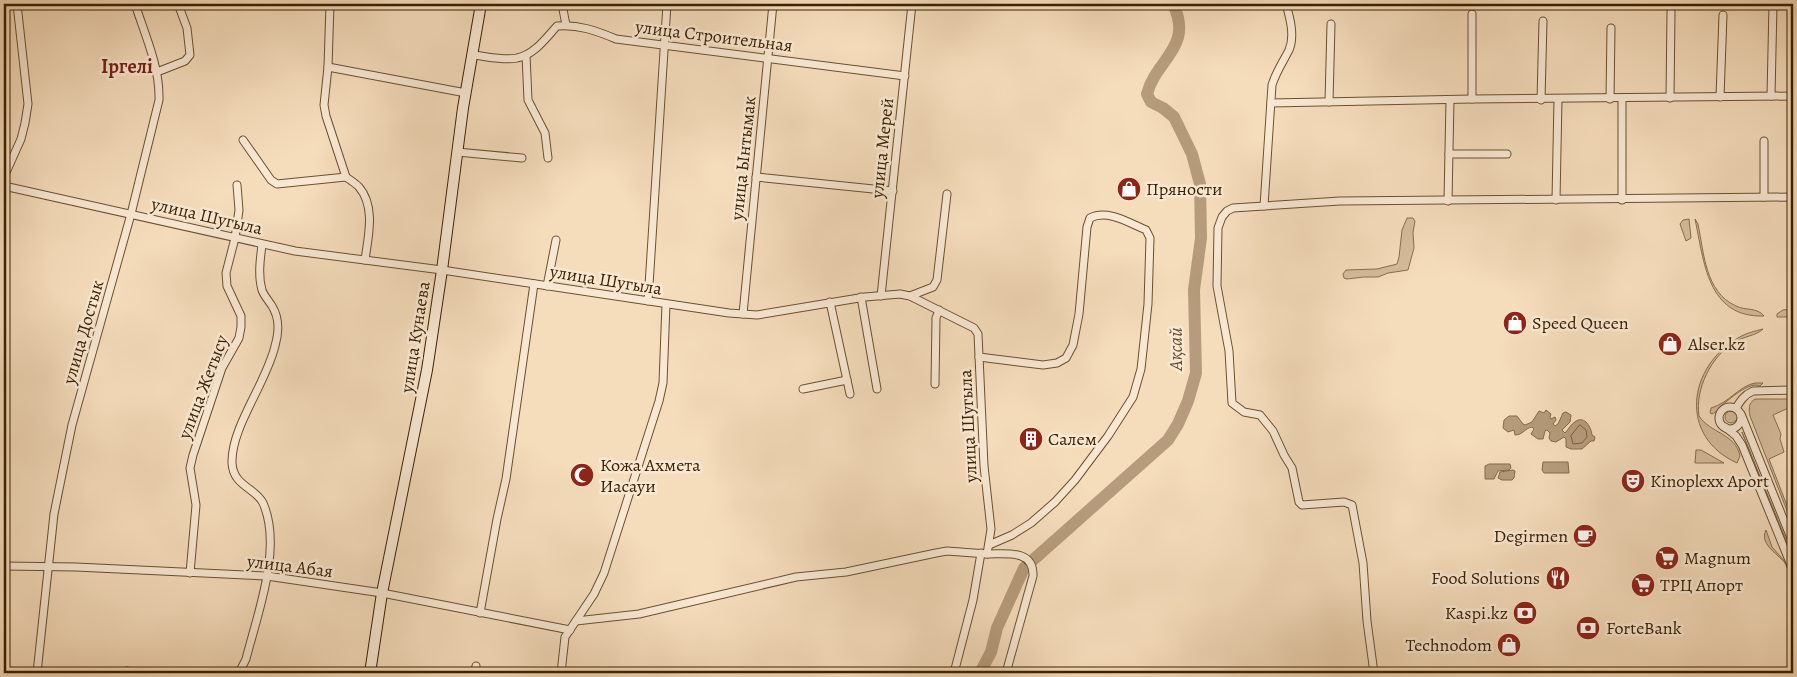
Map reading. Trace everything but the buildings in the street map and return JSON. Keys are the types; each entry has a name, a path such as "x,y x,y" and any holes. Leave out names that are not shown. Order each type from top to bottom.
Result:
{"main road":[{"name":"улица Кунаева","path":"370,673 382,593 428,370 457,152 481,4"}],"street":[{"path":"4,177 21,139 26,123 28,104 17,4"},
{"name":"улица Достык","path":"37,673 54,514 72,425 131,214 159,100 157,72 135,4"},
{"path":"157,72 185,61 190,55 187,28 178,4"},
{"path":"330,4 328,67 324,105 346,177 359,187 368,205 369,220 365,260"},
{"path":"472,55 516,59 526,55 542,44 557,26 566,26 562,4"},
{"path":"648,301 667,4"},
{"name":"улица Ынтымак","path":"743,314 773,4"},
{"name":"улица Мерей","path":"882,296 912,4"},
{"path":"1264,206 1271,103 1275,76 1292,40 1292,29 1286,4"},
{"path":"1771,96 1773,4"},
{"path":"1670,98 1671,12"},
{"path":"1472,14 1472,99"},
{"path":"1720,97 1722,15"},
{"path":"1542,100 1543,20"},
{"path":"1330,102 1331,24"},
{"name":"улица Строительная","path":"566,26 594,30 616,39 905,76"},
{"path":"1610,98 1611,28"},
{"path":"526,55 528,100 545,133 548,158"},
{"path":"328,67 466,93"},
{"path":"1271,103 1793,96"},
{"path":"1622,98 1622,200"},
{"path":"1556,200 1558,99"},
{"path":"1448,201 1450,100"},
{"path":"243,140 271,180 278,184 346,177"},
{"path":"1764,141 1764,198"},
{"path":"457,152 522,158"},
{"path":"1449,154 1507,154"},
{"path":"756,177 893,191"},
{"name":"улица Жетысу","path":"190,573 196,505 191,480 191,461 222,368 239,338 241,327 241,316 227,286 226,273 235,238 239,210 237,185"},
{"name":"улица Шугыла","path":"4,186 295,251 442,270 666,304 757,315 830,302 900,294 910,296 939,310 974,328 978,334 984,466 991,529 989,544 984,554 954,673"},
{"path":"910,296 933,287 937,280 947,194"},
{"path":"1374,673 1366,621 1363,563 1352,505 1344,502 1302,506 1299,502 1292,468 1273,431 1260,415 1244,412 1232,403 1229,351 1217,286 1218,228 1222,217 1227,211 1233,208 1340,201 1793,197"},
{"path":"979,357 1043,365 1057,363 1066,358 1073,344 1079,314 1087,227 1090,218 1106,214 1146,230 1150,238 1148,304 1141,369 1133,397 1108,436 1075,480 1055,502 1031,523 1012,535 989,544"},
{"path":"547,286 556,240"},
{"path":"240,673 246,659 267,576 270,540 266,512 262,501 233,473 232,464 236,437 265,376 275,346 278,323 277,314 262,291 260,275 262,245"},
{"path":"480,613 506,478 534,284"},
{"path":"861,298 876,389"},
{"path":"830,302 850,394"},
{"path":"561,673 562,650 565,637 594,594 604,573 660,400 663,383 666,304"},
{"path":"935,384 936,318 939,310"},
{"path":"804,389 847,380"},
{"path":"1725,427 1732,429 1739,425 1741,422 1739,411 1741,399 1752,391 1793,390"},
{"path":"1793,542 1739,411 1730,406 1721,412 1719,418 1742,444 1793,570"},
{"path":"576,621 639,614 796,577 846,572 936,553 1014,553 1029,561 1033,569 1033,576 1006,673"},
{"name":"улица Абая","path":"4,566 76,567 267,576 382,593 570,630"}],"shaded area":[{"path":"1407,218 1413,218 1415,221 1413,232 1414,248 1408,270 1388,273 1378,277 1344,278 1343,274 1346,270 1377,269 1397,264 1402,230"},
{"path":"1689,219 1691,238 1686,241 1680,224 1683,220"},
{"path":"1695,219 1698,224 1704,259 1712,282 1718,291 1726,300 1736,306 1758,311 1764,316 1745,314 1730,308 1719,297 1711,284 1706,269"},
{"path":"1793,309 1793,317 1777,317 1777,314 1783,310"},
{"path":"1763,329 1742,338 1726,348 1712,364 1702,384 1698,406 1699,416 1709,426 1728,438 1738,449 1740,456 1737,463 1718,451 1705,436 1698,419 1697,401 1700,383 1708,366 1721,351 1741,336"},
{"path":"1755,383 1763,383 1760,386 1756,385 1745,388 1715,412 1710,413 1711,408 1717,406 1744,387"},
{"path":"1755,399 1793,399 1793,406 1773,415 1781,434 1780,439 1784,452 1769,459 1793,521 1793,526 1750,416 1750,405"},
{"path":"1731,411 1737,417 1731,423 1725,417"},
{"path":"1742,432 1793,557 1793,561"},
{"path":"1696,450 1701,450 1724,463 1695,463"},
{"path":"1766,530 1772,547 1787,564 1790,573 1785,563 1767,544 1764,535"}],"water":[{"path":"1546,410 1551,414 1551,419 1555,417 1556,420 1553,424 1555,426 1558,424 1563,413 1566,412 1571,415 1570,422 1562,430 1565,433 1576,421 1585,421 1595,437 1594,441 1591,441 1582,449 1571,449 1566,447 1566,439 1564,437 1556,442 1551,441 1549,438 1550,433 1547,430 1543,439 1538,439 1531,434 1534,429 1532,427 1515,435 1514,430 1508,432 1503,428 1504,420 1509,416 1517,416 1525,425 1532,422 1539,411 1544,413"},
{"path":"1543,462 1568,462 1569,473 1544,473 1542,470"},
{"path":"1489,464 1510,464 1511,468 1498,471 1494,479 1485,479 1485,466"},
{"path":"1515,471 1512,480 1498,478 1500,472"}],"waterway":[{"name":"Ақсай","path":"980,673 991,652 997,628 1024,568 1168,440 1178,424 1188,401 1196,373 1194,290 1201,238 1200,184 1192,154 1174,117 1163,108 1151,102 1147,94 1158,71 1176,42 1179,31 1178,19 1173,4"}],"place":[{"name":"Пряности","path":"1129,189"},
{"name":"Speed Queen","path":"1515,323"},
{"name":"Alser.kz","path":"1670,344"},
{"name":"Салем","path":"1031,439"},
{"name":"Кожа Ахмета Иасауи","path":"582,475"},
{"name":"Kinoplexx Aport","path":"1633,481"},
{"name":"Degirmen","path":"1585,536"},
{"name":"Magnum","path":"1667,558"},
{"name":"Food Solutions","path":"1558,578"},
{"name":"ТРЦ Апорт","path":"1643,585"},
{"name":"Kaspi.kz","path":"1525,613"},
{"name":"ForteBank","path":"1588,628"},
{"name":"Technodom","path":"1509,645"}],"district":[{"name":"Іргелі","path":"127,66"}]}
